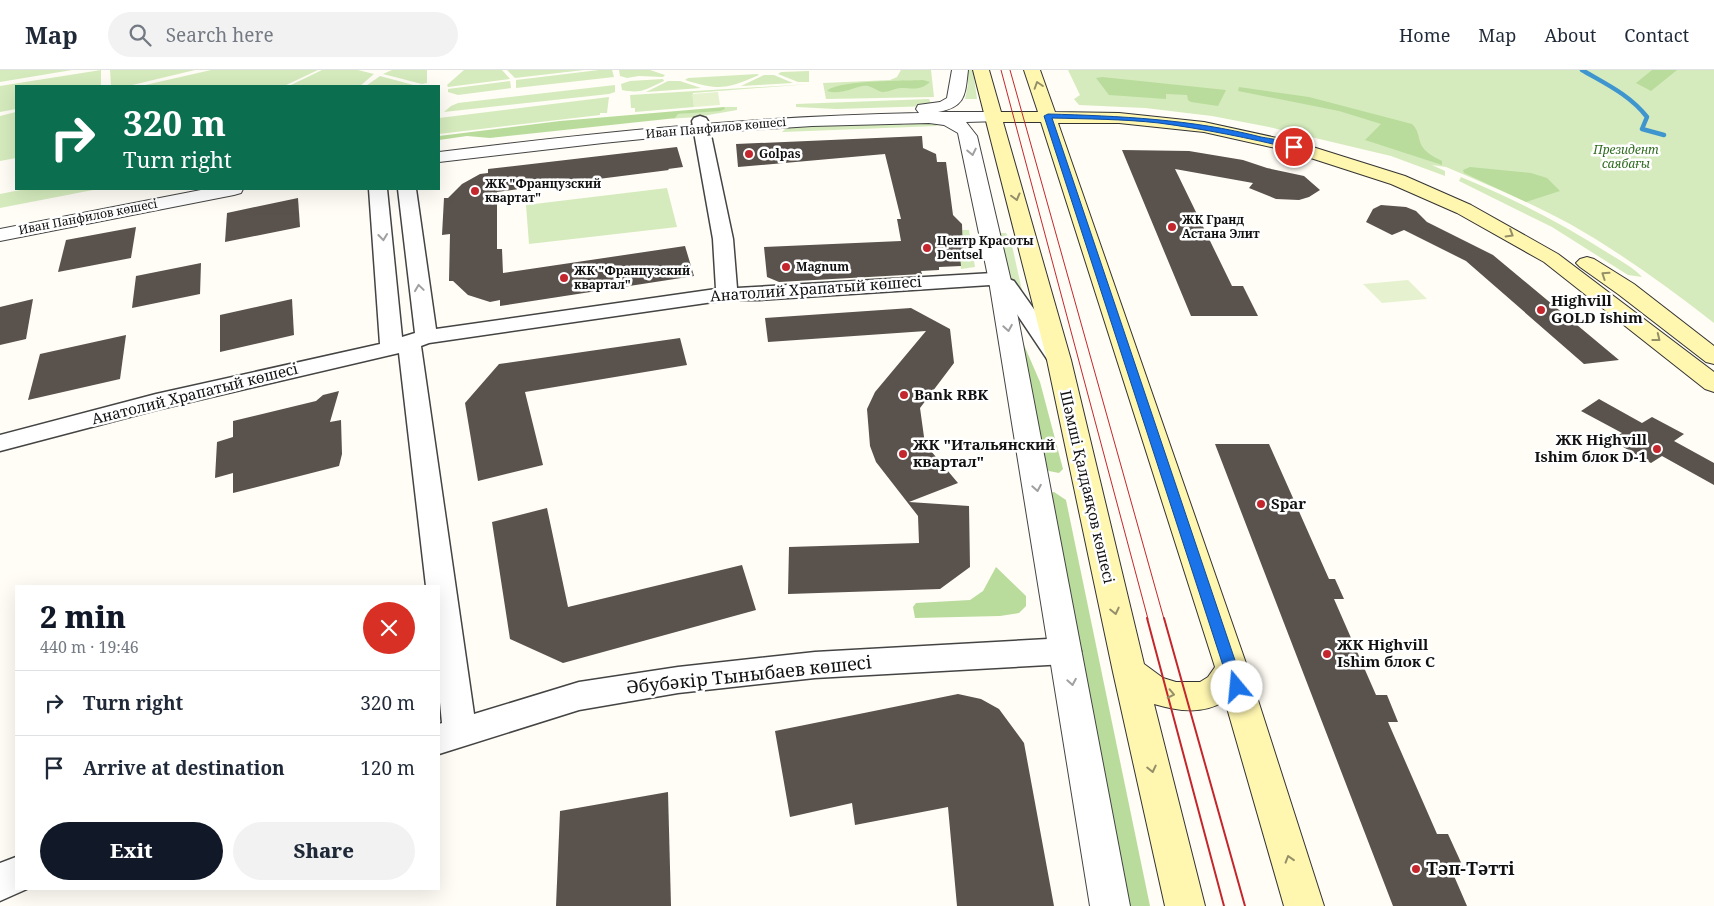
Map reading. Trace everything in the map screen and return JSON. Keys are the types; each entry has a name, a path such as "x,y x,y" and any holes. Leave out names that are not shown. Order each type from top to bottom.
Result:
{"main road":[{"name":"Шәмші Қалдаяқов көшесі","path":"981,70 1059,360 1129,672 1185,906"},
{"path":"1032,70 1232,669 1304,906"},
{"path":"993,113 1144,111 1224,122 1289,135 1341,149 1427,179 1504,215 1551,240 1626,289 1714,357"},
{"path":"1046,112 1204,127 1294,147 1398,180 1464,209 1551,258 1714,384"},
{"path":"1129,672 1154,690 1176,696 1205,696 1220,687 1232,669"}],"street":[{"path":"924,113 949,106 954,102 958,96 960,70"},
{"path":"924,113 952,121 966,130 1000,281 1110,906"},
{"name":"Иван Панфилов көшесі","path":"440,150 563,134 701,124 836,119 924,113 993,113"},
{"path":"701,124 722,232 727,294"},
{"name":"Иван Панфилов көшесі","path":"440,157 701,124"},
{"name":"Иван Панфилов көшесі","path":"0,227 185,190"},
{"name":"Иван Панфилов көшесі","path":"0,235 229,190"},
{"path":"378,190 409,342"},
{"path":"407,190 409,342 434,585"},
{"name":"Анатолий Храпатый көшесі","path":"0,444 156,402 409,342 727,294 758,294 979,278 1000,281"},
{"path":"1000,281 1007,285 1059,360"},
{"path":"440,640 450,736"},
{"name":"Әбубәкір Тыныбаев көшесі","path":"450,736 579,696 678,680 815,665 1066,651"},
{"path":"0,882 15,875"}],"green space":[{"path":"0,70 72,70 0,82"},
{"path":"101,70 101,85 15,85 15,109 0,112 0,86"},
{"path":"110,70 195,70 132,85 111,85"},
{"path":"211,70 318,70 286,85 145,85"},
{"path":"322,70 358,70 374,74 361,85 291,85"},
{"path":"392,70 427,70 427,83 422,84 383,74"},
{"path":"464,70 502,70 510,79 448,87 447,85"},
{"path":"507,70 584,70 515,78"},
{"path":"612,70 614,77 516,88 516,80"},
{"path":"619,70 650,70 665,75 663,77 639,76 627,78 620,76"},
{"path":"901,70 931,70 934,97 826,99 823,83 890,80 897,77"},
{"path":"967,70 973,70 977,99 965,99 968,85"},
{"name":"Президент саябағы","path":"1068,70 1714,70 1714,323 1644,271 1570,224 1524,201 1446,167 1432,165 1445,171 1445,176 1391,156 1269,127 1212,116 1145,108 1079,105 1074,99 1080,95"},
{"path":"1652,70 1677,70 1651,91 1636,83"},
{"path":"809,71 809,82 798,82 778,74 781,72"},
{"path":"759,75 723,87 706,86 685,80 688,78"},
{"path":"764,75 774,75 793,83 741,86"},
{"path":"380,76 413,85 367,85"},
{"path":"1102,77 1226,90 1218,106 1191,102 1188,100 1187,95 1166,94 1166,99 1109,95 1096,78"},
{"path":"663,79 664,81 644,90 622,90 621,84 630,81"},
{"path":"923,80 930,82 923,87 899,88 882,92 864,86 838,92 827,91 833,87 857,83"},
{"path":"510,81 511,88 458,95 448,92 448,89"},
{"path":"668,81 680,81 701,88 646,92"},
{"path":"810,84 693,93 694,107 635,112 635,108 631,108 630,95"},
{"path":"615,85 615,92 609,94 444,112 458,103"},
{"path":"1239,87 1309,97 1412,124 1424,149 1442,161 1442,165 1365,140 1381,124 1339,111 1238,91"},
{"path":"718,92 720,105 694,107 692,94"},
{"path":"609,97 607,113 600,113 600,115 440,134 440,118"},
{"path":"929,99 932,106 836,109 796,107 796,104"},
{"path":"724,107 737,107 737,110 697,117 667,119 674,118 677,114 724,109"},
{"path":"724,107 725,109 678,114 675,118 667,119 490,138 467,136 440,140 440,136 560,121"},
{"path":"15,112 15,158 0,161 0,116"},
{"path":"935,121 937,126 782,132 787,127 901,122 902,125 912,124 912,122"},
{"path":"1470,167 1531,173 1547,178 1560,191 1526,202 1464,173 1463,170"},
{"path":"1461,177 1518,202 1554,221 1626,264 1642,277 1628,275 1552,227 1459,181"},
{"path":"667,188 677,227 529,244 526,205"},
{"path":"20,190 93,190 0,208 0,194"},
{"path":"957,230 969,230 975,267 961,269"},
{"path":"994,233 1006,233 1011,241 1025,304 1002,267"},
{"path":"1408,280 1427,299 1382,303 1363,284"},
{"path":"1018,344 1024,345 1040,382 1063,469 1059,473 1049,471 1043,467"},
{"path":"1054,492 1066,500 1150,906 1126,906 1046,494"},
{"path":"996,567 1026,596 1026,606 1019,613 1000,616 915,618 913,607 916,603 970,600 983,591"}],"building":[{"path":"922,136 923,148 936,154 937,162 946,162 953,215 962,224 963,255 960,255 961,266 939,267 939,270 921,271 922,274 779,282 767,277 764,247 901,241 897,219 901,219 885,154 738,167 736,144"},
{"path":"677,147 683,167 497,192 497,249 502,249 503,273 685,246 694,276 500,306 500,300 490,302 468,295 453,281 449,281 450,234 442,235 444,198 448,198 462,184 480,174 488,173 488,169"},
{"name":"ЖК Гранд Астана Элит","path":"1122,150 1189,151 1243,160 1267,168 1304,176 1320,190 1309,197 1299,200 1276,199 1249,188 1253,183 1175,169 1232,286 1243,286 1258,316 1191,316"},
{"path":"298,198 300,227 225,242 227,213"},
{"name":"Highvill GOLD Ishim","path":"1381,205 1406,207 1416,211 1427,222 1493,255 1619,360 1584,364 1466,261 1404,230 1392,235 1366,222 1373,209"},
{"path":"136,227 131,258 58,272 66,240"},
{"path":"201,263 200,294 132,308 136,276"},
{"path":"33,299 26,339 0,345 0,307"},
{"path":"292,299 294,335 220,352 220,315"},
{"name":"ЖК \"Итальянский квартал\"","path":"911,308 950,329 954,363 920,408 925,444 958,483 909,502 969,506 970,567 940,589 788,594 789,547 919,543 918,516 876,462 870,446 867,409 875,392 926,331 768,342 765,318"},
{"path":"126,335 120,379 28,400 40,354"},
{"path":"680,338 687,365 525,392 543,465 478,481 465,403 499,364"},
{"path":"339,391 330,422 341,420 342,454 339,466 233,493 233,473 215,478 217,442 233,437 233,421 316,401 323,395"},
{"name":"ЖК Highvill Ishim блок D-1","path":"1599,399 1642,423 1652,417 1684,434 1674,441 1714,463 1714,485 1662,456 1651,463 1611,440 1622,433 1581,411"},
{"name":"ЖК Highvill Ishim блок C","path":"1215,444 1269,444 1329,579 1335,579 1344,599 1334,599 1376,695 1387,695 1398,722 1388,722 1437,834 1448,834 1464,869 1451,869 1467,906 1393,906"},
{"path":"547,508 568,607 742,565 756,610 563,663 510,639 492,522"},
{"path":"958,694 981,699 999,709 1024,743 1054,906 957,906 948,807 855,825 852,803 790,817 775,731"},
{"path":"668,792 671,906 556,906 560,811"}],"waterway":[{"path":"1582,70 1617,90 1633,102 1647,117 1642,129 1664,135"}],"tram line":[{"path":"1001,70 1148,619"},
{"path":"1010,70 1164,619"},
{"path":"1147,618 1224,906"},
{"path":"1164,618 1245,906"}],"place":[{"name":"Golpas","path":"749,154"},
{"name":"ЖК \"Французский квартат\"","path":"475,191"},
{"name":"ЖК Гранд Астана Элит","path":"1172,227"},
{"name":"Центр Красоты Dentsel","path":"927,248"},
{"name":"Magnum","path":"786,267"},
{"name":"ЖК \"Французский квартал\"","path":"564,278"},
{"name":"Highvill GOLD Ishim","path":"1541,310"},
{"name":"Bank RBK","path":"904,395"},
{"name":"ЖК Highvill Ishim блок D-1","path":"1657,449"},
{"name":"ЖК \"Итальянский квартал\"","path":"903,454"},
{"name":"Spar","path":"1261,504"},
{"name":"ЖК Highvill Ishim блок C","path":"1327,654"},
{"name":"Тәп-Тәтті","path":"1416,869"}],"route":[{"path":"1237,687 1048,116 1158,121 1243,134 1294,147"}]}
